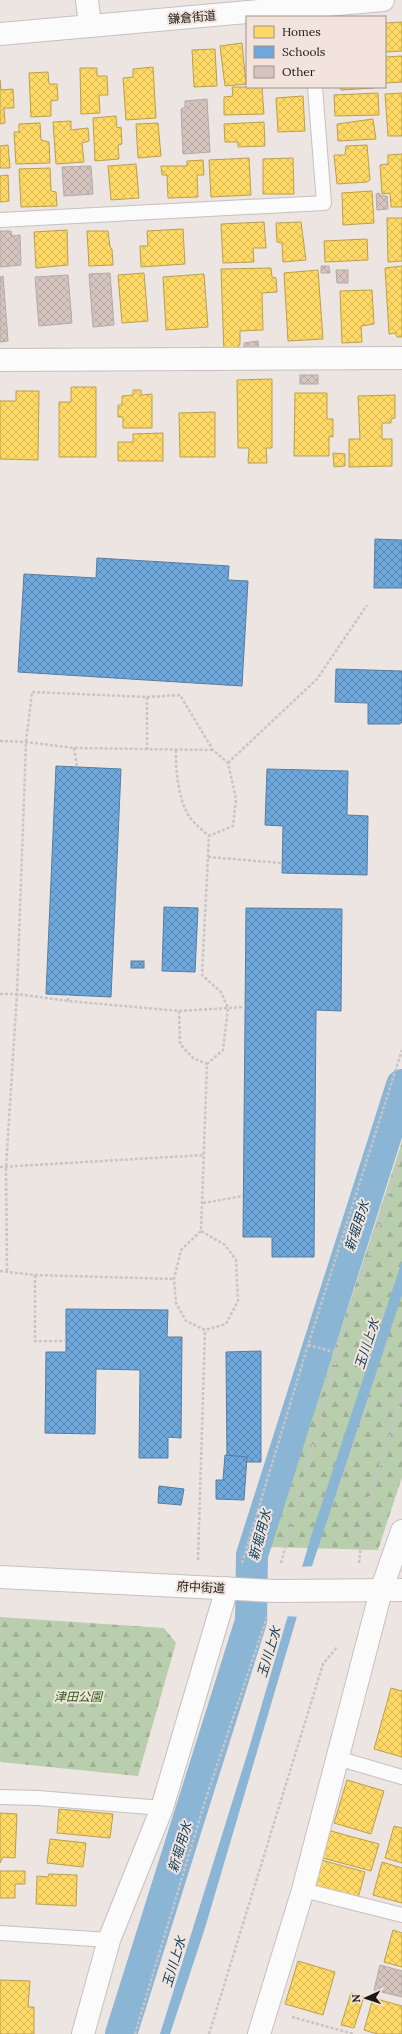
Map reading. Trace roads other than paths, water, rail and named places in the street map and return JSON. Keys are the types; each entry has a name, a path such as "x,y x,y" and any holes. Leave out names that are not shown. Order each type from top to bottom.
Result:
{"street":[{"path":"87,0 90,26"},
{"name":"鎌倉街道","path":"0,34 90,26 277,5 310,12 383,0"},
{"path":"0,360 402,358"},
{"path":"259,2034 303,1890 337,1758 392,1590 402,1531"},
{"name":"府中街道","path":"0,1577 228,1589 330,1592 392,1590"},
{"path":"83,2034 109,1940 162,1808 228,1589"}],"lane":[{"path":"0,220 324,203 315,88"},
{"path":"337,1758 402,1777"},
{"path":"0,1797 38,1798 162,1808"},
{"path":"303,1890 402,1915"},
{"path":"0,1933 109,1940"}],"water":[{"path":"402,1261 402,1295 311,1569 205,1928 170,2034 160,2034 250,1745 312,1533"}],"waterway":[{"name":"新堀用水","path":"121,2034 251,1621 252,1555 402,1085"}],"water label":[{"name":"玉川上水","path":"367,1344"},
{"name":"玉川上水","path":"269,1652"},
{"name":"玉川上水","path":"174,1962"}],"park label":[{"name":"津田公園","path":"78,1696"}]}
